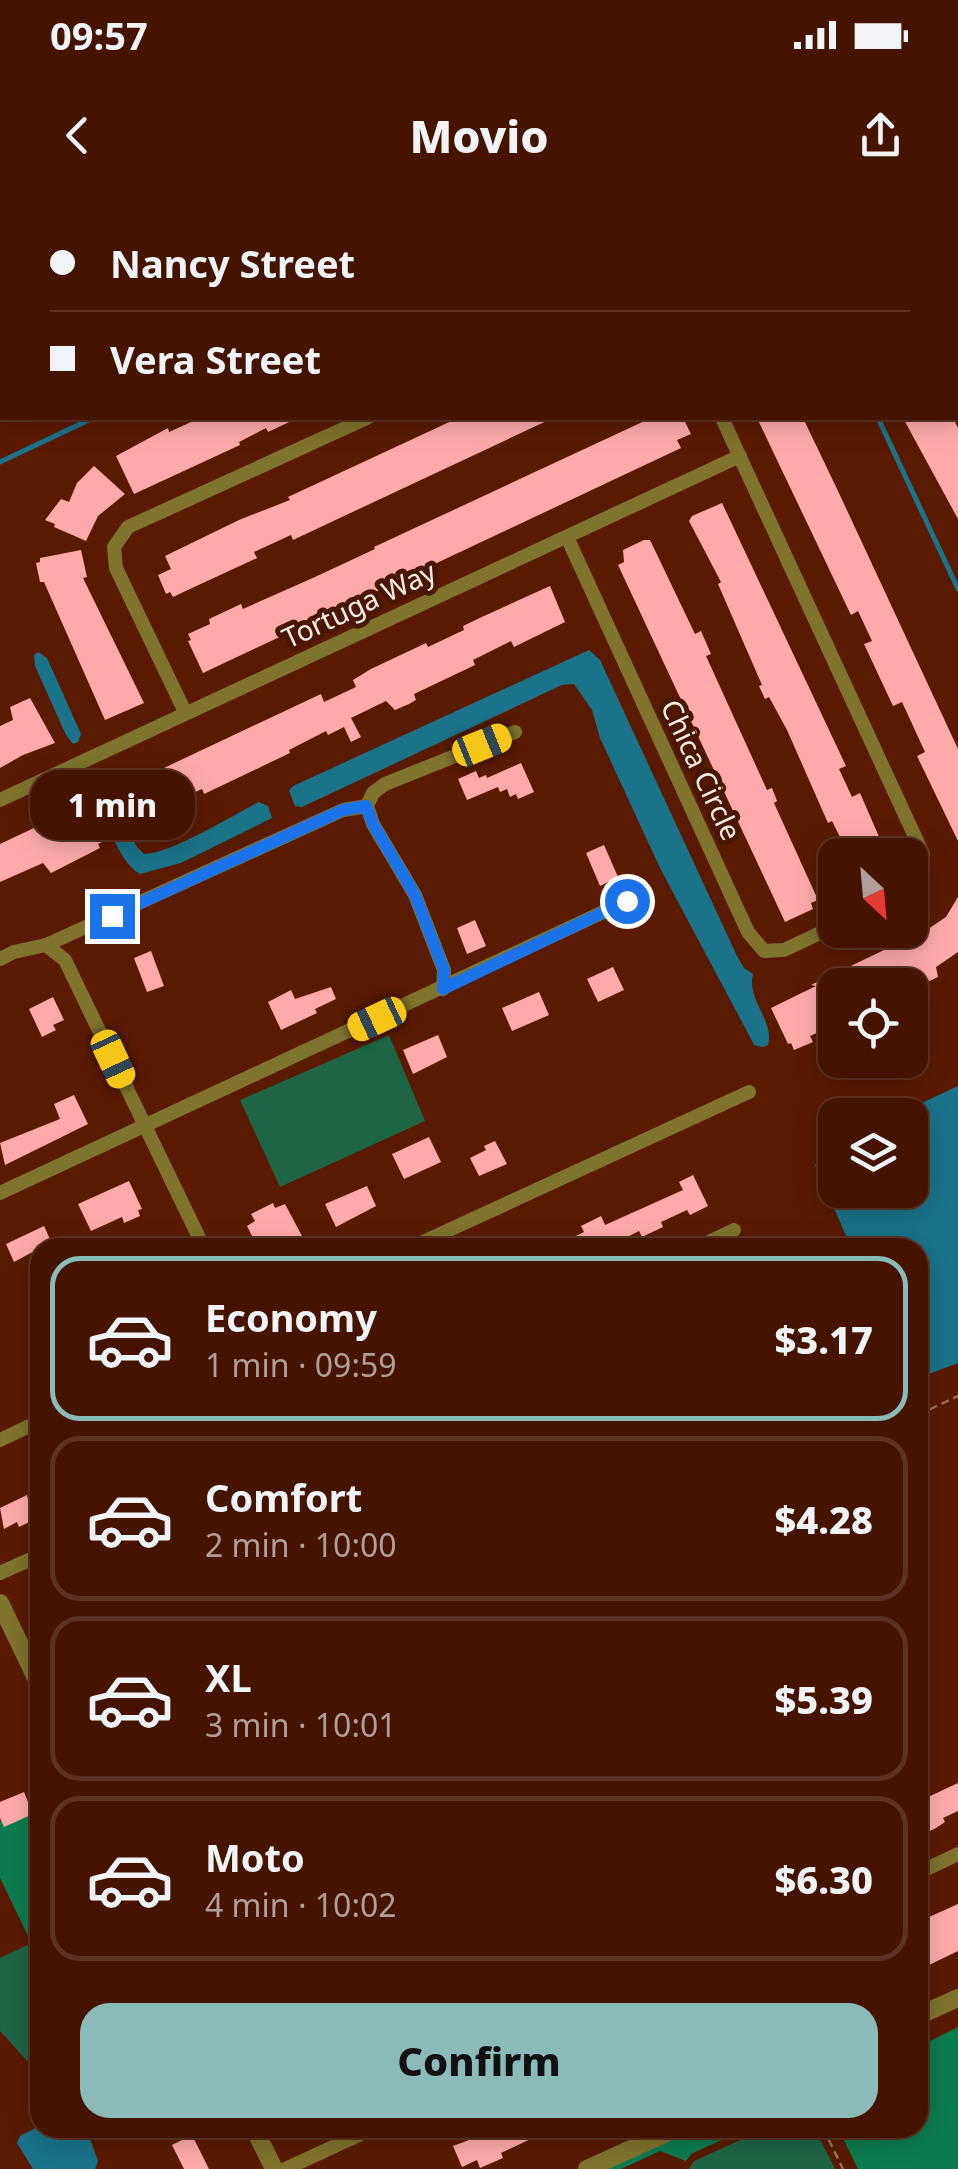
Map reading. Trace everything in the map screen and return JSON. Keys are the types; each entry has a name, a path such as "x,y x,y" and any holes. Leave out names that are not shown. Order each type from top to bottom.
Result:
{"street":[{"path":"185,712 116,568 114,546 128,527 363,420"},
{"path":"723,420 916,838"},
{"name":"Tortuga Way","path":"0,800 740,456"},
{"name":"Chica Circle","path":"568,537 748,932 764,951 784,950 818,934"},
{"path":"443,989 444,970 415,895 366,806 373,793 385,784 514,732"},
{"path":"0,959 46,946 343,810 366,806"},
{"path":"0,1193 627,901"},
{"path":"46,946 66,960 199,1238"},
{"path":"432,1238 749,1092"},
{"path":"717,1238 734,1230"},
{"path":"0,1440 30,1426"},
{"path":"0,1573 30,1559"},
{"path":"0,1603 30,1665"},
{"path":"928,1868 958,1854"},
{"path":"928,2012 958,1998"},
{"path":"259,2138 274,2169"},
{"path":"285,2169 352,2138"},
{"path":"587,2169 655,2138"}],"path":[{"path":"928,1410 958,1396"},
{"path":"828,2138 843,2169"}],"green space":[{"path":"389,1035 425,1121 280,1187 240,1100"},
{"path":"30,1810 28,1936 0,1878 0,1821"},
{"path":"30,1944 30,2064 0,2031 0,1958"},
{"path":"958,2027 958,2169 858,2169 843,2138 928,2138 928,2042"},
{"path":"675,2138 726,2138 691,2154 686,2161 660,2151 621,2169 607,2169"},
{"path":"745,2138 820,2138 835,2169 689,2169 694,2161"}],"water":[{"path":"589,650 600,660 737,956 753,974 753,993 768,1027 768,1045 754,1045 660,868 600,738 592,710 574,684 562,685 302,807 295,806 289,791 293,786"},
{"path":"38,652 47,658 81,734 78,742 73,744 66,735 35,666 34,655"},
{"path":"103,786 144,854 185,841 259,802 268,806 272,818 181,863 140,874 118,849 94,794"},
{"path":"958,1086 958,1363 928,1374 928,1238 847,1238 834,1208 928,1208 928,1100"},
{"path":"30,2131 30,2138 90,2138 98,2161 95,2169 33,2169 17,2143 20,2136"}],"building":[{"path":"196,420 294,420 268,432 266,428 239,442 240,445 134,494 116,456 168,428 169,432"},
{"path":"454,420 549,420 293,540 291,535 254,552 257,558 173,597 170,592 166,594 158,575 171,569 165,556 290,500 288,497"},
{"path":"647,420 684,420 691,434 677,440 681,448 203,673 188,634 241,604 243,609"},
{"path":"758,420 804,420 838,491 958,749 958,841 917,756 925,752 902,702 893,706 864,644 872,641 858,611 851,615"},
{"path":"904,420 954,420 958,428 958,519"},
{"path":"94,466 125,494 98,516 86,541 45,520 61,499 69,502 77,483"},
{"path":"722,503 846,766 839,769 852,797 860,793 880,838 840,838 832,821 828,823 787,730 759,686 762,685 718,584 721,582 689,521"},
{"path":"650,540 695,634 701,631 711,654 706,656 767,790 772,788 777,801 774,803 818,900 811,903 813,909 785,922 618,565 624,562 623,550"},
{"path":"81,550 87,577 83,578 144,703 105,720 44,582 40,582 36,563 40,558"},
{"path":"550,586 565,622 514,647 511,641 473,660 475,665 414,694 416,700 409,704 395,710 386,701 351,718 361,737 351,742 344,727 328,735 326,731 289,750 290,753 204,794 202,789 159,808 161,813 140,823 138,818 134,820 124,797 136,791 132,783 321,694 324,702 356,687 353,680 371,669 426,643 428,647 464,630 463,626"},
{"path":"30,698 55,743 0,768 0,726 13,720 10,707"},
{"path":"521,763 534,792 518,799 516,794 510,797 507,789 500,792 498,787 467,800 458,779 476,771 479,778 487,778"},
{"path":"86,807 102,842 98,844 100,848 51,873 43,863 0,882 0,844"},
{"path":"604,845 618,877 600,886 586,853"},
{"path":"958,897 958,952 936,967 938,977 928,982 928,968 847,968 888,948 928,948 928,929 946,917"},
{"path":"475,920 486,946 467,954 457,928"},
{"path":"151,951 164,986 147,992 134,958"},
{"path":"613,967 624,990 598,1002 587,979"},
{"path":"818,982 818,1032 810,1036 813,1042 794,1050 771,1008 816,986 811,985"},
{"path":"331,987 336,999 281,1030 268,1002 291,990 295,999"},
{"path":"539,992 549,1015 512,1031 502,1008"},
{"path":"53,997 64,1020 53,1025 56,1030 42,1037 29,1009"},
{"path":"438,1035 447,1057 413,1074 403,1050"},
{"path":"74,1095 88,1124 5,1165 0,1143 60,1119 54,1104"},
{"path":"429,1137 441,1162 404,1179 392,1154"},
{"path":"495,1141 507,1164 479,1176 470,1158"},
{"path":"693,1175 708,1206 661,1222 663,1227 642,1237 639,1231 626,1238 572,1238 584,1232 581,1226 601,1216 605,1225 683,1190 679,1182"},
{"path":"129,1181 142,1209 138,1210 140,1216 124,1223 122,1217 91,1231 78,1204"},
{"path":"367,1186 376,1206 336,1227 325,1204"},
{"path":"273,1203 275,1208 285,1204 302,1236 253,1238 247,1226 255,1221 251,1214"},
{"path":"44,1226 49,1238 30,1238 30,1253 14,1262 6,1244"},
{"path":"27,1495 30,1522 19,1527 17,1522 4,1529 0,1508"},
{"path":"958,1783 958,1811 928,1832 928,1797"},
{"path":"24,1792 30,1815 4,1827 0,1802"},
{"path":"958,1904 958,1951 928,1966 928,1918"},
{"path":"194,2138 209,2169 184,2169 172,2145"},
{"path":"533,2138 480,2168 477,2160 462,2167 453,2146 469,2140"}],"waterway":[{"path":"0,462 89,420"},
{"path":"879,420 958,589"}],"route":[{"path":"112,916 343,810 366,806 415,895 444,970 443,989 627,901"}]}
